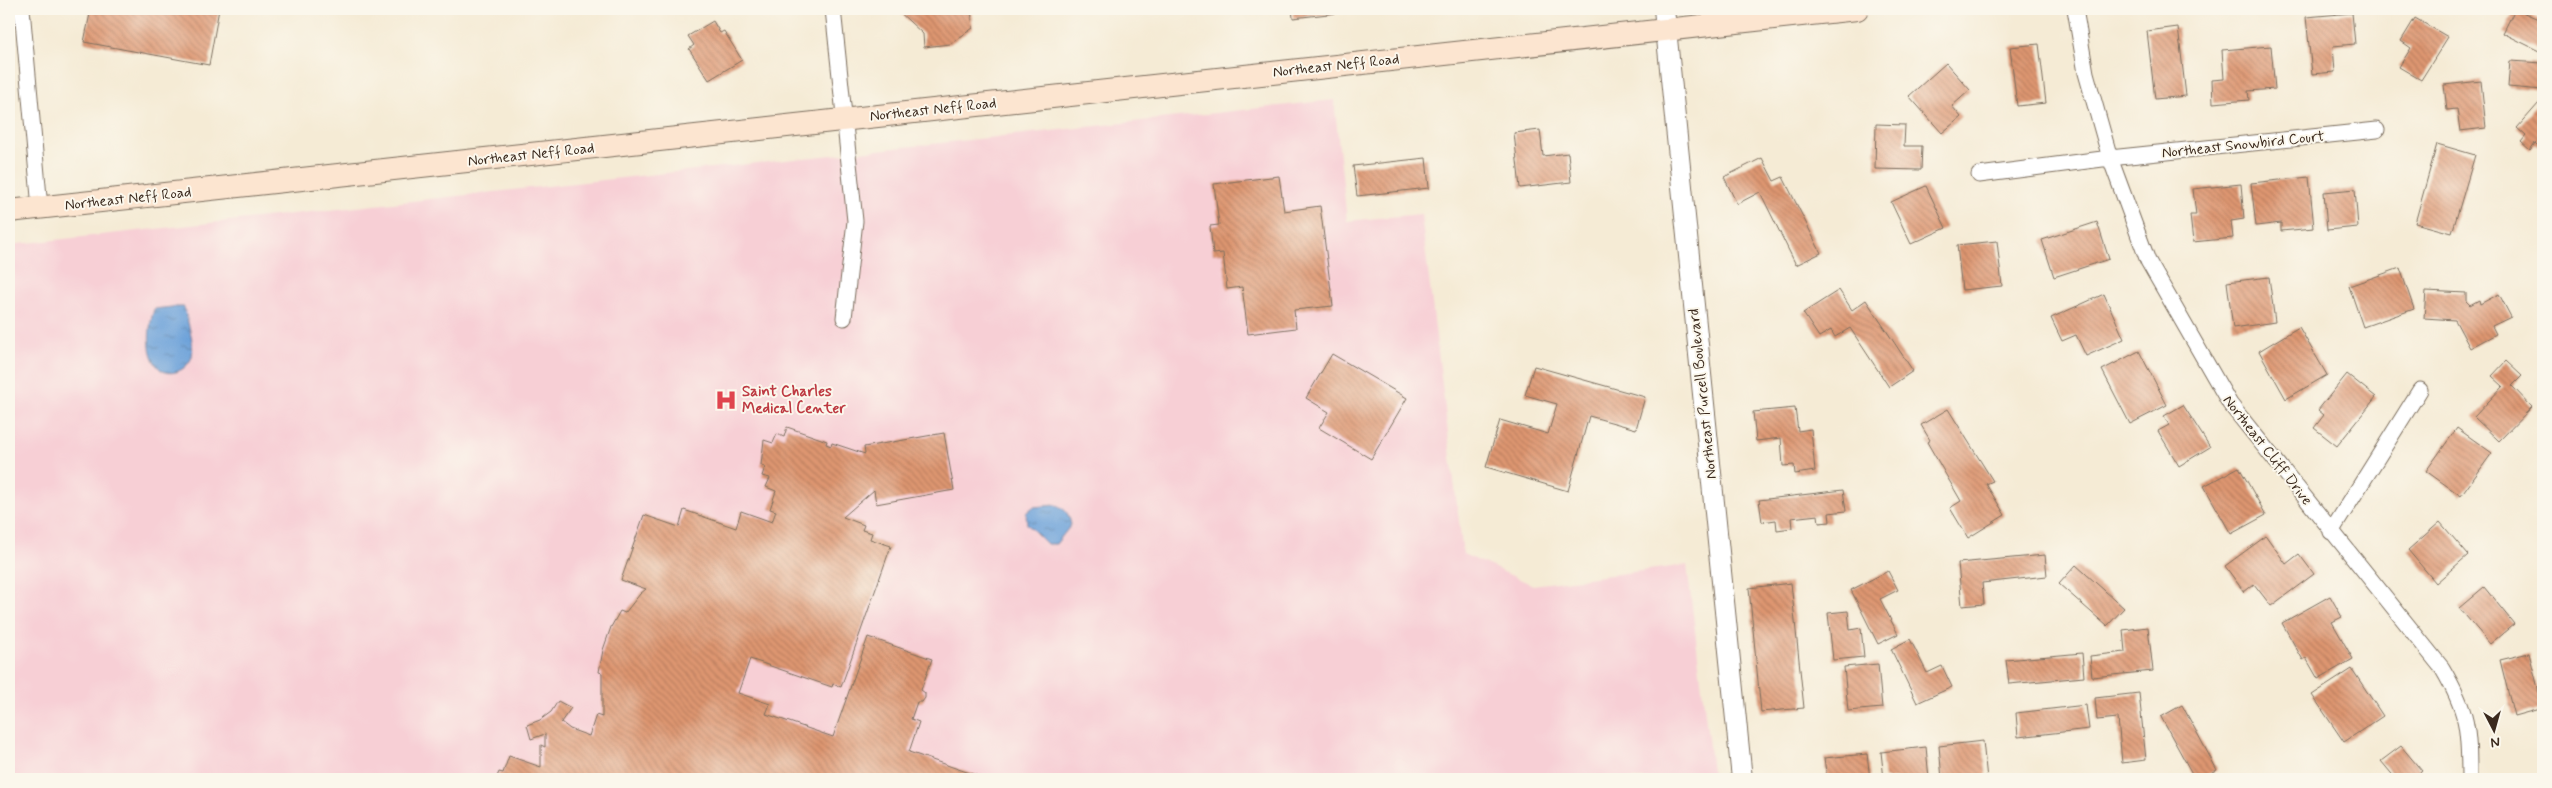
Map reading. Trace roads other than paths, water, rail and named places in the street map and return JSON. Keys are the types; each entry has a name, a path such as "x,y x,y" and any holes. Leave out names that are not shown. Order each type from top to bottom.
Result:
{"main road":[{"name":"Northeast Neff Road","path":"9,211 844,119 1666,19 1858,9"}],"street":[{"path":"22,9 40,208"},
{"path":"832,9 855,221 844,318"},
{"name":"Northeast Cliff Drive","path":"2075,9 2086,73 2110,158 2148,261 2230,404 2442,668 2459,697 2469,733 2469,779"},
{"name":"Northeast Purcell Boulevard","path":"1666,19 1742,779"},
{"name":"Northeast Snowbird Court","path":"1979,175 2110,158 2377,130"},
{"path":"2331,532 2420,390"}],"water":[{"path":"184,307 193,350 187,365 178,371 168,373 159,368 155,362 149,339 154,309"},
{"path":"1056,505 1066,512 1071,525 1056,544 1047,544 1027,524 1026,513 1033,507"}],"place":[{"name":"Saint Charles Medical Center","path":"726,400"}]}
